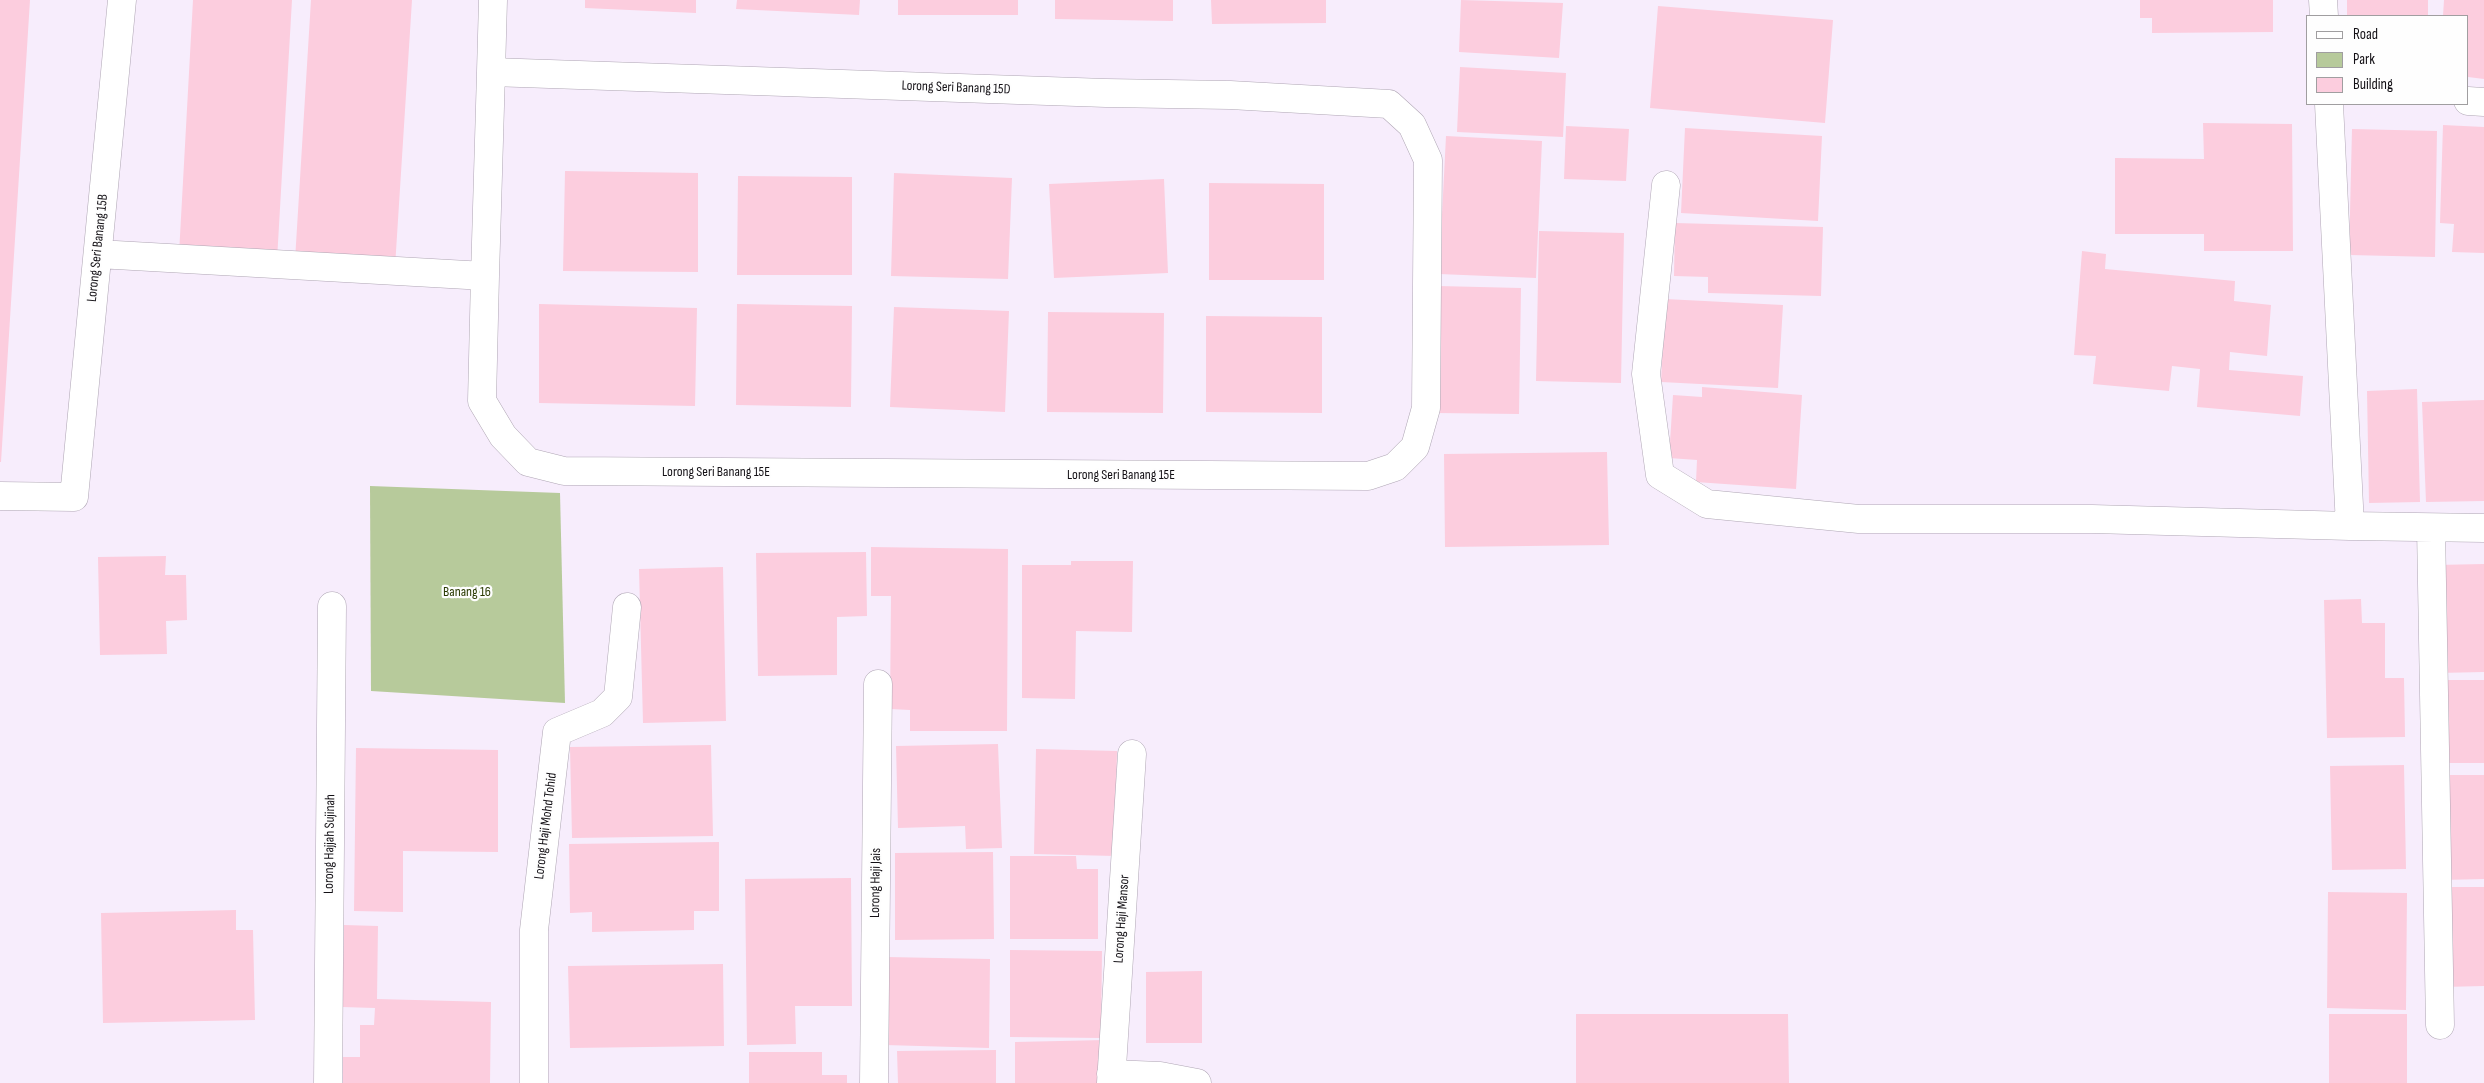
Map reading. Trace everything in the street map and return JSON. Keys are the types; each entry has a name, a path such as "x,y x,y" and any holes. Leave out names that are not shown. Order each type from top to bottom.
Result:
{"street":[{"name":"Lorong Seri Banang 15B","path":"0,496 74,497 122,0"},
{"name":"Lorong Seri Banang 15E","path":"493,0 482,400 503,436 528,462 564,471 1368,476 1395,467 1415,446 1426,408 1428,160 1412,125"},
{"path":"2324,0 2324,15"},
{"name":"Lorong Seri Banang 15D","path":"491,72 1106,93 1230,95 1389,104 1412,125"},
{"path":"2469,101 2484,102"},
{"path":"2329,105 2350,526"},
{"path":"1666,185 1646,374 1660,475 1707,504 1859,518 2092,519 2484,528"},
{"path":"98,254 485,276"},
{"path":"2431,528 2440,1025"},
{"name":"Lorong Hajjah Sujinah","path":"328,1083 332,606"},
{"name":"Lorong Haji Mohd Tohid","path":"534,1083 534,930 557,732 602,713 618,697 627,607"},
{"name":"Lorong Haji Jais","path":"874,1083 878,684"},
{"name":"Lorong Haji Mansor","path":"1111,1078 1132,754"},
{"path":"1111,1078 1160,1076 1197,1083"}],"green space":[{"name":"Banang 16","path":"370,486 560,493 565,703 371,691"}],"building":[{"path":"0,0 30,0 1,462 0,462"},
{"path":"193,0 292,0 277,260 179,254"},
{"path":"311,0 412,0 395,267 295,260"},
{"path":"585,0 696,0 696,13 585,8"},
{"path":"737,0 860,0 859,15 736,9"},
{"path":"898,0 1018,0 1018,15 898,15"},
{"path":"1055,0 1173,0 1173,21 1055,19"},
{"path":"1211,0 1326,0 1326,23 1212,24"},
{"path":"1461,0 1563,3 1559,58 1459,52"},
{"path":"2140,0 2273,0 2273,32 2152,33 2152,18 2140,18"},
{"path":"2347,0 2428,0 2428,15 2347,15"},
{"path":"2444,0 2484,0 2484,79 2469,77 2469,15 2443,15"},
{"path":"1658,6 1833,20 1825,123 1650,108"},
{"path":"1460,67 1566,73 1563,137 1457,132"},
{"path":"2203,123 2292,124 2293,251 2204,251 2204,234 2115,234 2115,158 2204,159"},
{"path":"2443,125 2484,127 2484,253 2452,252 2454,224 2440,223"},
{"path":"1566,126 1629,129 1626,181 1564,179"},
{"path":"1685,128 1822,136 1818,221 1681,213"},
{"path":"2352,129 2437,131 2435,257 2349,255"},
{"path":"1446,136 1542,141 1536,278 1439,274"},
{"path":"565,171 698,173 698,272 563,271"},
{"path":"894,173 1012,178 1008,279 891,276"},
{"path":"738,176 852,177 852,275 737,275"},
{"path":"1164,179 1168,273 1054,278 1049,184"},
{"path":"1209,183 1324,184 1324,280 1209,280"},
{"path":"1675,223 1823,227 1821,296 1708,293 1708,277 1674,276"},
{"path":"1539,231 1624,233 1621,383 1536,381"},
{"path":"2082,251 2106,254 2105,269 2235,281 2234,301 2271,305 2267,356 2230,352 2229,370 2303,376 2300,416 2197,407 2200,369 2172,366 2169,391 2093,384 2096,356 2074,355"},
{"path":"1438,286 1521,288 1519,414 1436,413"},
{"path":"1665,299 1783,305 1778,388 1661,382"},
{"path":"539,304 697,308 695,406 539,403"},
{"path":"737,304 852,306 851,407 736,405"},
{"path":"894,307 1009,311 1005,412 890,407"},
{"path":"1048,312 1164,313 1163,413 1047,412"},
{"path":"1206,316 1322,317 1322,413 1206,412"},
{"path":"1702,387 1802,395 1796,489 1696,482 1697,460 1669,458 1673,395 1702,397"},
{"path":"2417,389 2420,502 2369,503 2367,391"},
{"path":"2484,400 2484,501 2426,502 2422,402"},
{"path":"1607,452 1609,545 1445,547 1444,454"},
{"path":"871,547 1008,549 1007,731 910,731 910,710 890,709 891,596 871,596"},
{"path":"866,552 867,616 837,617 837,675 758,676 756,553"},
{"path":"166,556 165,575 186,575 187,620 166,621 167,654 100,655 98,557"},
{"path":"1071,561 1133,561 1132,632 1076,631 1075,699 1022,698 1022,565 1071,565"},
{"path":"2484,564 2484,672 2438,673 2436,565"},
{"path":"723,567 726,721 643,723 639,569"},
{"path":"2361,599 2362,623 2385,623 2385,678 2404,678 2405,737 2327,738 2324,600"},
{"path":"2434,680 2484,680 2484,763 2433,763"},
{"path":"998,744 1002,848 966,849 965,826 898,828 896,746"},
{"path":"711,745 713,836 572,838 570,747"},
{"path":"356,748 498,750 498,852 403,851 403,912 354,911"},
{"path":"1036,749 1117,751 1115,856 1034,854"},
{"path":"2404,765 2406,869 2332,870 2330,766"},
{"path":"2439,775 2484,775 2484,879 2442,880"},
{"path":"719,842 719,911 694,911 694,930 592,932 592,912 570,913 569,844"},
{"path":"993,852 994,939 895,940 895,853"},
{"path":"1010,856 1076,856 1077,869 1098,869 1098,939 1010,939"},
{"path":"851,878 852,1006 795,1006 796,1044 747,1045 745,879"},
{"path":"2441,887 2484,887 2484,986 2443,987"},
{"path":"2328,892 2407,893 2406,1010 2327,1008"},
{"path":"236,910 236,930 253,930 255,1020 103,1023 101,913"},
{"path":"344,925 378,926 377,999 491,1002 490,1083 343,1083 343,1057 360,1057 360,1025 374,1025 375,1008 342,1007"},
{"path":"1010,950 1102,951 1101,1038 1010,1037"},
{"path":"887,957 990,959 989,1048 885,1045"},
{"path":"723,964 724,1046 570,1048 568,966"},
{"path":"1202,971 1202,1043 1146,1043 1146,972"},
{"path":"1576,1014 1788,1014 1789,1083 1576,1083"},
{"path":"2329,1014 2407,1014 2407,1083 2329,1083"},
{"path":"1105,1040 1106,1083 1015,1083 1015,1042"},
{"path":"996,1050 996,1083 898,1083 897,1051"},
{"path":"749,1052 822,1052 822,1075 847,1075 847,1083 749,1083"}]}
